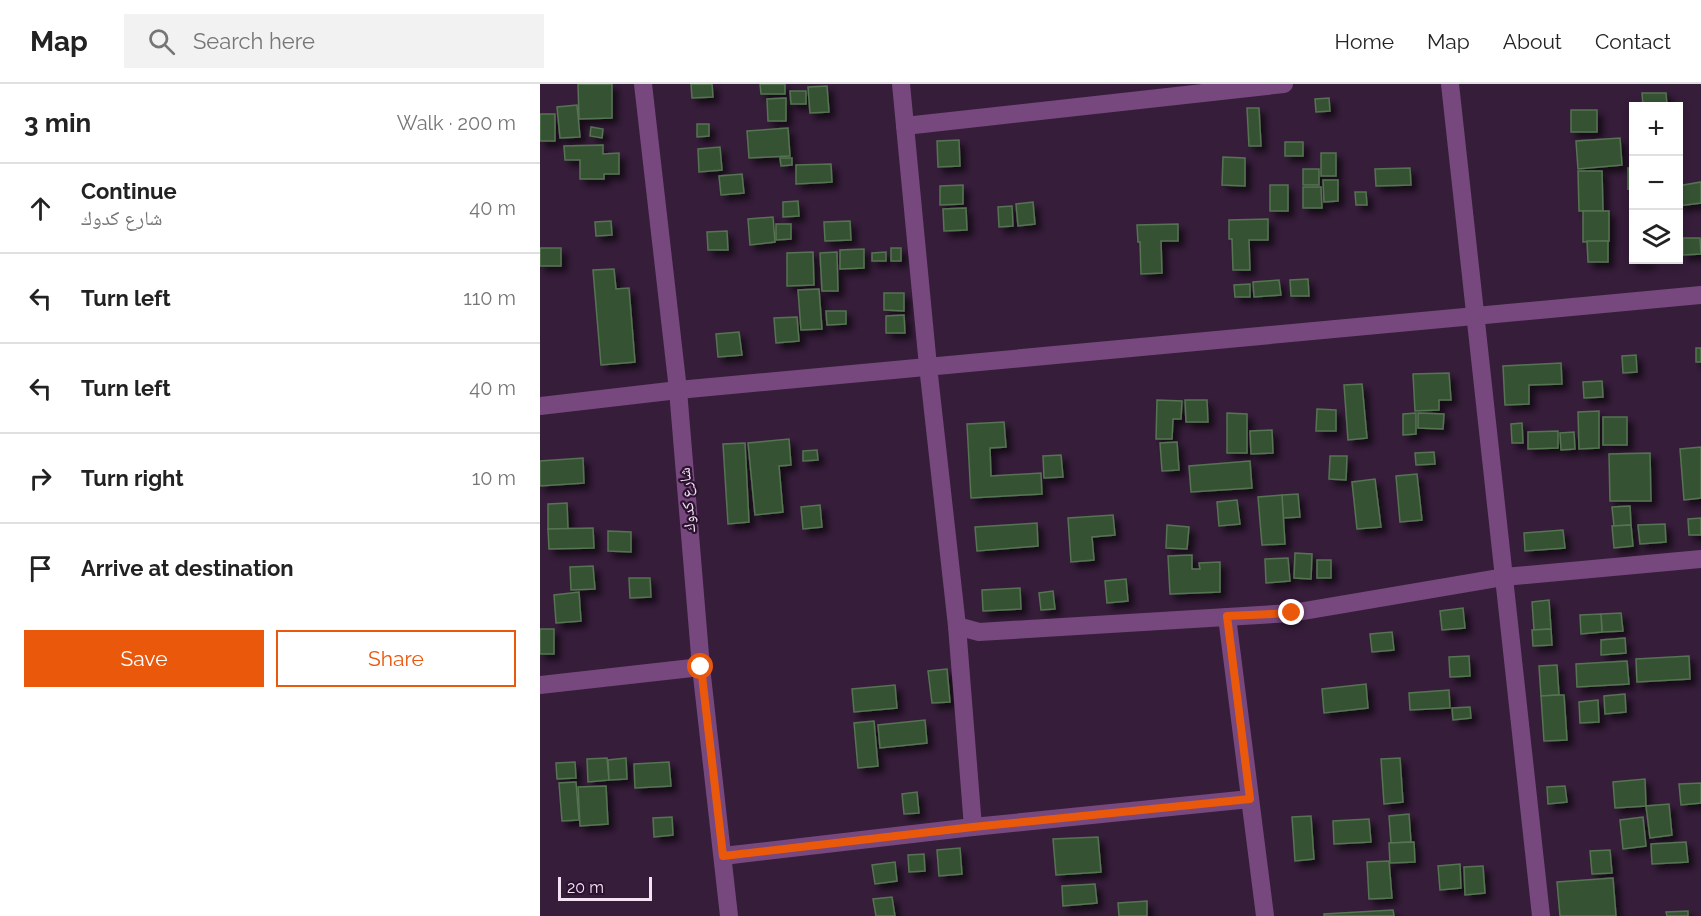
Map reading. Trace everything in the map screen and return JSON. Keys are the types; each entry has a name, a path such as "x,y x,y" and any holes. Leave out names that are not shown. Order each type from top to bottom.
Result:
{"street":[{"name":"شارع كدوك","path":"644,84 678,390 701,667 729,916"},
{"path":"900,84 957,626 973,827"},
{"path":"905,126 1196,89 1284,84"},
{"path":"1450,84 1541,916"},
{"path":"540,406 928,366 1701,295"},
{"path":"957,626 979,632 1292,613 1504,577 1701,559"},
{"path":"1227,616 1265,916"},
{"path":"540,685 701,667"},
{"path":"723,856 973,827 1250,799"}],"building":[{"path":"578,84 612,84 612,118 579,119"},
{"path":"691,84 712,84 713,97 692,98"},
{"path":"760,84 785,84 785,94 761,94"},
{"path":"827,86 829,112 810,113 808,87"},
{"path":"790,91 806,91 806,104 791,104"},
{"path":"1642,93 1666,93 1667,102 1643,102"},
{"path":"786,98 786,121 768,121 767,99"},
{"path":"1329,98 1330,111 1316,112 1315,99"},
{"path":"577,105 580,137 560,138 557,107"},
{"path":"1247,108 1259,108 1261,146 1249,146"},
{"path":"1571,110 1597,110 1597,132 1571,132"},
{"path":"540,114 555,114 555,141 540,141"},
{"path":"697,124 709,124 709,136 697,137"},
{"path":"591,127 603,129 602,138 590,136"},
{"path":"788,128 790,156 749,158 747,131"},
{"path":"1620,138 1622,165 1578,169 1576,141"},
{"path":"959,140 960,166 938,167 937,141"},
{"path":"1285,142 1303,142 1303,156 1285,156"},
{"path":"603,145 603,154 619,153 619,174 604,174 604,179 580,179 580,160 565,160 564,146"},
{"path":"720,147 722,170 699,172 698,149"},
{"path":"1321,153 1336,153 1336,176 1321,176"},
{"path":"1223,157 1245,158 1245,186 1222,185"},
{"path":"780,158 792,158 792,165 781,166"},
{"path":"831,164 832,182 796,184 796,165"},
{"path":"1410,168 1411,185 1376,186 1375,169"},
{"path":"1303,169 1319,169 1319,185 1303,185"},
{"path":"1578,171 1602,171 1603,211 1579,211"},
{"path":"742,174 744,193 721,195 719,176"},
{"path":"1323,180 1338,180 1338,201 1324,202"},
{"path":"1701,182 1701,203 1683,205 1683,185"},
{"path":"963,185 963,204 940,205 940,186"},
{"path":"1270,185 1288,185 1288,211 1270,211"},
{"path":"1303,187 1321,187 1322,208 1303,208"},
{"path":"1355,192 1366,192 1367,205 1356,205"},
{"path":"798,201 799,216 783,217 783,202"},
{"path":"1033,202 1035,224 1018,226 1016,204"},
{"path":"1012,206 1013,226 999,227 998,207"},
{"path":"966,208 967,230 944,231 943,209"},
{"path":"1583,211 1609,211 1609,241 1583,242"},
{"path":"773,217 775,242 750,245 748,219"},
{"path":"1268,219 1268,240 1249,240 1250,270 1233,270 1229,220"},
{"path":"611,221 612,235 596,236 595,222"},
{"path":"850,221 851,240 825,241 824,222"},
{"path":"776,224 791,224 791,239 776,240"},
{"path":"1178,224 1178,241 1161,241 1162,273 1141,274 1137,225"},
{"path":"727,231 728,250 708,250 707,232"},
{"path":"1683,238 1700,238 1701,254 1683,255"},
{"path":"1587,241 1608,241 1608,262 1588,262"},
{"path":"540,248 561,248 561,266 540,266"},
{"path":"891,248 901,248 901,261 891,261"},
{"path":"864,249 864,268 840,269 840,250"},
{"path":"813,252 814,285 787,286 787,253"},
{"path":"837,252 838,291 822,291 820,253"},
{"path":"886,252 886,261 872,261 872,253"},
{"path":"614,269 616,289 629,288 635,362 601,365 593,270"},
{"path":"1308,279 1309,296 1291,296 1290,280"},
{"path":"1279,280 1281,295 1254,297 1253,282"},
{"path":"1250,284 1250,297 1235,297 1234,285"},
{"path":"819,289 822,329 801,330 798,290"},
{"path":"884,293 904,293 904,311 884,310"},
{"path":"826,311 846,311 846,324 827,325"},
{"path":"904,315 905,333 886,333 886,316"},
{"path":"797,317 799,341 776,343 774,318"},
{"path":"739,332 742,355 718,357 716,334"},
{"path":"1696,348 1701,348 1701,362 1696,362"},
{"path":"1636,355 1637,372 1623,373 1622,356"},
{"path":"1561,363 1562,384 1529,385 1529,404 1505,405 1503,366"},
{"path":"1449,373 1451,400 1439,400 1439,410 1415,411 1413,374"},
{"path":"1602,381 1603,397 1584,398 1583,382"},
{"path":"1362,384 1367,438 1348,440 1344,385"},
{"path":"1157,400 1182,401 1181,419 1173,419 1172,439 1156,439"},
{"path":"1185,400 1207,400 1208,422 1186,422"},
{"path":"1317,409 1336,410 1336,431 1316,431"},
{"path":"1599,411 1599,448 1579,449 1578,412"},
{"path":"1227,413 1247,414 1247,453 1227,453"},
{"path":"1416,413 1416,434 1403,435 1403,414"},
{"path":"1418,413 1444,414 1443,429 1418,428"},
{"path":"1603,417 1627,417 1627,445 1603,445"},
{"path":"1004,422 1006,447 990,448 991,476 1041,473 1042,494 971,498 967,424"},
{"path":"1522,423 1523,443 1512,443 1511,424"},
{"path":"1272,430 1273,453 1251,454 1250,431"},
{"path":"1558,431 1558,448 1528,449 1528,432"},
{"path":"1574,432 1575,449 1561,450 1560,433"},
{"path":"789,439 791,465 779,466 783,512 755,515 748,443"},
{"path":"1177,442 1179,470 1162,471 1160,443"},
{"path":"745,443 749,522 728,524 723,444"},
{"path":"1701,447 1701,498 1684,500 1680,449"},
{"path":"817,450 818,460 803,461 803,451"},
{"path":"1434,452 1435,464 1416,465 1415,453"},
{"path":"1650,453 1651,501 1610,501 1609,454"},
{"path":"1061,455 1063,477 1044,478 1043,456"},
{"path":"1330,456 1347,456 1346,480 1329,479"},
{"path":"583,458 584,483 540,486 540,461"},
{"path":"1250,461 1252,488 1191,492 1189,466"},
{"path":"1417,474 1422,520 1400,522 1396,476"},
{"path":"1375,479 1381,527 1357,529 1352,482"},
{"path":"1298,494 1300,517 1283,518 1282,495"},
{"path":"1282,495 1285,544 1262,545 1258,497"},
{"path":"1237,500 1240,524 1219,526 1217,502"},
{"path":"567,503 568,529 548,529 548,504"},
{"path":"820,505 822,527 803,529 801,507"},
{"path":"1630,506 1631,525 1614,526 1612,507"},
{"path":"1113,515 1115,535 1092,537 1094,560 1071,562 1068,518"},
{"path":"1701,518 1701,535 1689,535 1688,519"},
{"path":"1037,523 1038,546 977,551 975,527"},
{"path":"1665,524 1666,542 1640,544 1638,525"},
{"path":"1167,525 1189,527 1187,549 1166,548"},
{"path":"1631,525 1633,546 1614,548 1612,526"},
{"path":"593,528 594,548 549,549 548,529"},
{"path":"1563,530 1565,548 1525,551 1524,533"},
{"path":"608,531 631,532 631,552 608,551"},
{"path":"1295,553 1312,554 1311,579 1294,578"},
{"path":"1192,555 1192,569 1200,569 1199,563 1220,562 1220,592 1170,594 1168,556"},
{"path":"1288,558 1290,581 1266,583 1265,559"},
{"path":"1317,560 1331,560 1331,578 1317,578"},
{"path":"593,566 595,589 571,590 570,567"},
{"path":"629,578 650,578 651,597 630,598"},
{"path":"1126,579 1128,601 1107,603 1105,581"},
{"path":"1020,588 1021,609 983,611 982,590"},
{"path":"1053,591 1055,609 1041,610 1039,593"},
{"path":"579,592 581,621 556,623 554,595"},
{"path":"1549,600 1551,629 1534,630 1532,602"},
{"path":"1463,608 1465,628 1442,630 1440,611"},
{"path":"1621,613 1623,631 1602,632 1601,614"},
{"path":"1601,614 1602,632 1581,634 1580,615"},
{"path":"540,629 554,629 554,654 540,654"},
{"path":"1551,629 1552,645 1533,646 1532,630"},
{"path":"1392,632 1394,650 1372,652 1370,634"},
{"path":"1625,638 1626,653 1601,655 1601,640"},
{"path":"1469,656 1470,676 1450,677 1449,657"},
{"path":"1689,656 1690,679 1637,682 1636,659"},
{"path":"1627,661 1629,684 1577,687 1576,664"},
{"path":"1557,665 1559,695 1541,696 1539,666"},
{"path":"947,669 950,702 932,703 928,671"},
{"path":"1366,684 1368,708 1324,713 1322,689"},
{"path":"895,685 897,708 854,712 852,689"},
{"path":"1449,690 1450,708 1410,710 1409,693"},
{"path":"1625,694 1626,712 1605,714 1604,696"},
{"path":"1564,695 1567,740 1544,741 1541,696"},
{"path":"1598,700 1599,722 1580,723 1579,702"},
{"path":"1470,707 1471,718 1453,720 1452,708"},
{"path":"925,720 927,743 880,748 878,725"},
{"path":"874,721 878,766 858,768 854,723"},
{"path":"607,758 609,780 588,782 587,759"},
{"path":"626,758 627,779 609,780 608,760"},
{"path":"1400,758 1403,802 1384,804 1381,759"},
{"path":"575,762 576,778 557,779 556,763"},
{"path":"669,762 671,786 635,788 634,764"},
{"path":"1645,779 1646,806 1615,808 1613,782"},
{"path":"576,782 579,820 562,821 559,783"},
{"path":"1701,783 1701,803 1681,805 1679,784"},
{"path":"606,786 608,824 580,826 578,787"},
{"path":"1565,786 1567,802 1548,804 1547,787"},
{"path":"917,792 919,813 904,814 902,794"},
{"path":"1669,804 1672,835 1650,838 1646,806"},
{"path":"1409,814 1411,842 1391,843 1389,816"},
{"path":"1311,816 1314,859 1295,861 1292,817"},
{"path":"672,817 673,835 654,837 653,818"},
{"path":"1643,817 1646,846 1623,849 1620,820"},
{"path":"1369,819 1371,842 1334,844 1333,821"},
{"path":"1098,837 1101,872 1056,875 1053,839"},
{"path":"1414,842 1415,862 1390,863 1389,843"},
{"path":"1686,842 1688,862 1652,864 1651,844"},
{"path":"960,848 962,874 939,876 937,850"},
{"path":"1610,850 1612,873 1592,874 1590,851"},
{"path":"924,854 925,871 909,872 908,855"},
{"path":"1389,861 1392,898 1369,899 1367,862"},
{"path":"895,862 897,881 875,884 872,865"},
{"path":"1460,864 1461,888 1440,890 1438,866"},
{"path":"1483,866 1485,893 1465,895 1464,867"},
{"path":"1613,878 1616,916 1560,916 1557,882"},
{"path":"1095,884 1097,903 1063,906 1062,886"},
{"path":"892,897 895,916 876,916 873,899"},
{"path":"1147,901 1147,916 1119,916 1118,903"},
{"path":"1393,910 1394,916 1324,916 1324,914"},
{"path":"1688,911 1688,916 1667,916 1666,912"}],"route":[{"path":"701,667 723,856 973,827 1250,799 1227,616 1292,613"}]}
